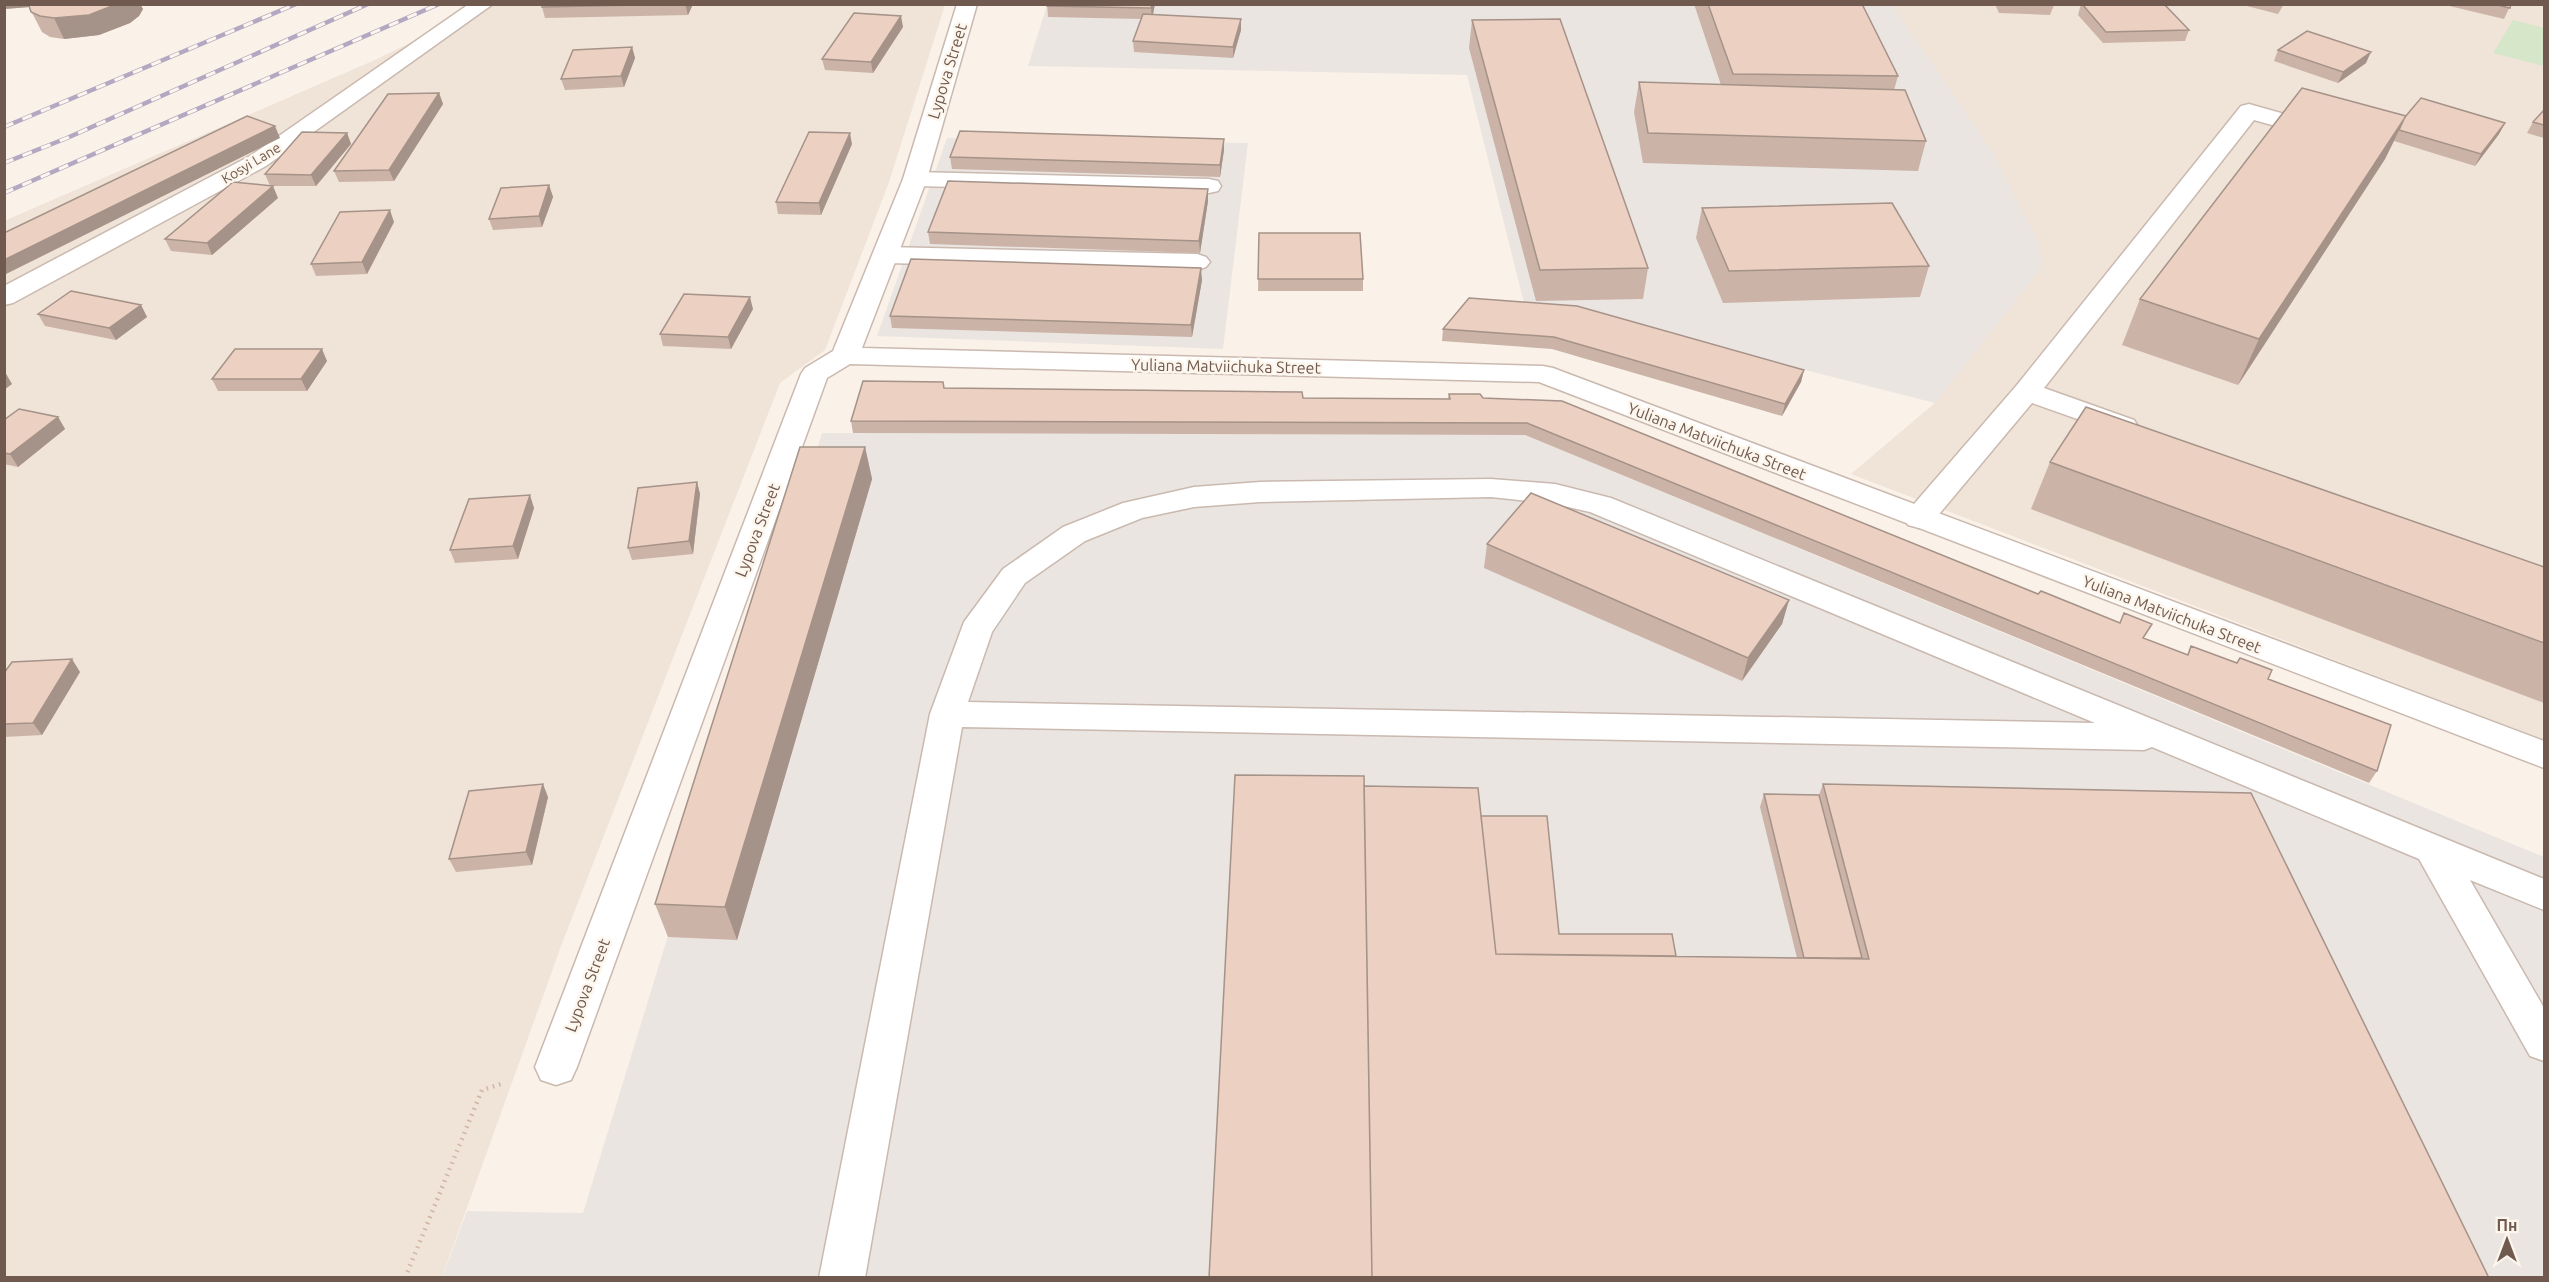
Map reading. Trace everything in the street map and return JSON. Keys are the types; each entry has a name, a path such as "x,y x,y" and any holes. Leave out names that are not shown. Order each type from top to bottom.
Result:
{"street":[{"name":"Kosyi Lane","path":"4,297 258,161 483,4"},
{"name":"Lypova Street","path":"556,1067 815,374 845,356 886,255 915,179 967,4"},
{"path":"1919,518 2027,391 2249,111 2341,138"},
{"path":"915,179 1209,186"},
{"path":"886,255 1197,262"},
{"name":"Yuliana Matviichuka Street","path":"845,356 1543,374 2544,755"},
{"path":"2027,391 2151,435"},
{"path":"842,1278 947,714 976,630 1014,576 1074,534 1134,510 1194,497 1260,492 1491,488 1555,494 1600,505 2544,895"},
{"path":"947,714 2164,738"},
{"path":"2432,848 2544,1044"}],"path":[{"path":"405,1278 482,1090 556,1067"}],"shaded area":[{"path":"488,5 945,5 889,182 825,350 780,383 561,946 442,1277 5,1277 4,221 375,60"},
{"path":"1047,5 1892,5 1994,155 2039,244 2042,267 1935,403 1680,338 1525,307 1467,75 1028,66"},
{"path":"1892,5 2544,5 2544,740 1851,474 1935,403 1994,155"},
{"path":"947,138 1248,143 1223,349 877,336"},
{"path":"822,433 1525,435 2544,857 2544,1277 442,1278 467,1211 583,1213"}],"green space":[{"path":"2513,20 2544,28 2544,66 2493,53"}],"building":[{"path":"30,4 117,4 89,15 54,18 31,12"},
{"path":"543,4 684,4 542,7"},
{"path":"1047,4 1152,4 1151,8 1047,6"},
{"path":"1708,4 1862,4 1898,76 1733,74"},
{"path":"2082,4 2164,4 2189,30 2106,32"},
{"path":"2493,4 2511,4 2510,8"},
{"path":"854,13 901,16 871,62 822,59"},
{"path":"1143,14 1241,19 1233,47 1133,41"},
{"path":"1560,19 1648,268 1540,270 1472,20"},
{"path":"2307,31 2371,52 2343,72 2278,50"},
{"path":"632,47 621,76 561,79 573,50"},
{"path":"1639,82 1905,90 1926,141 1648,133"},
{"path":"2302,88 2406,116 2259,339 2140,299"},
{"path":"439,93 389,170 334,171 388,94"},
{"path":"2421,98 2505,123 2481,154 2399,130 2405,117"},
{"path":"2544,110 2544,125 2533,122"},
{"path":"247,116 275,126 4,260 4,233"},
{"path":"960,131 1224,139 1220,165 950,157"},
{"path":"302,132 347,133 311,175 265,174"},
{"path":"809,132 850,133 819,203 776,202"},
{"path":"948,181 1208,189 1199,241 928,232"},
{"path":"233,182 273,186 207,243 165,239"},
{"path":"549,185 539,216 489,219 501,188"},
{"path":"1892,203 1929,266 1729,271 1702,208"},
{"path":"390,210 362,262 311,264 340,212"},
{"path":"1259,233 1360,233 1363,279 1258,279"},
{"path":"911,259 1201,268 1191,325 890,316"},
{"path":"71,291 141,305 109,328 38,314"},
{"path":"684,294 750,297 728,337 660,334"},
{"path":"1469,298 1577,306 1804,370 1785,404 1554,337 1443,329"},
{"path":"235,349 322,349 301,379 212,379"},
{"path":"863,381 943,382 944,388 1302,392 1303,398 1450,399 1449,394 1480,394 1483,398 1562,401 2038,594 2041,591 2120,623 2124,613 2152,624 2143,638 2188,655 2191,646 2237,663 2240,658 2272,670 2268,679 2391,725 2377,771 1527,423 851,421"},
{"path":"2086,407 2544,567 2544,643 2050,462"},
{"path":"19,409 58,417 10,454 4,453 4,420"},
{"path":"800,447 865,447 725,907 655,904"},
{"path":"697,482 689,541 628,548 638,488"},
{"path":"1531,493 1789,600 1748,658 1487,544"},
{"path":"530,495 513,546 450,550 469,499"},
{"path":"72,659 33,723 4,724 4,673 12,662"},
{"path":"1235,775 1364,776 1372,1278 1209,1278"},
{"path":"543,784 526,852 449,859 469,791"},
{"path":"1823,784 2251,793 2489,1278 1372,1278 1364,786 1478,788 1496,954 1869,959"},
{"path":"1764,794 1819,795 1862,958 1804,958"},
{"path":"1481,816 1547,816 1559,934 1672,934 1676,956 1496,954"}],"railway":[{"path":"4,127 296,4"},
{"path":"4,163 67,138 368,4"},
{"path":"4,193 439,4"}]}
